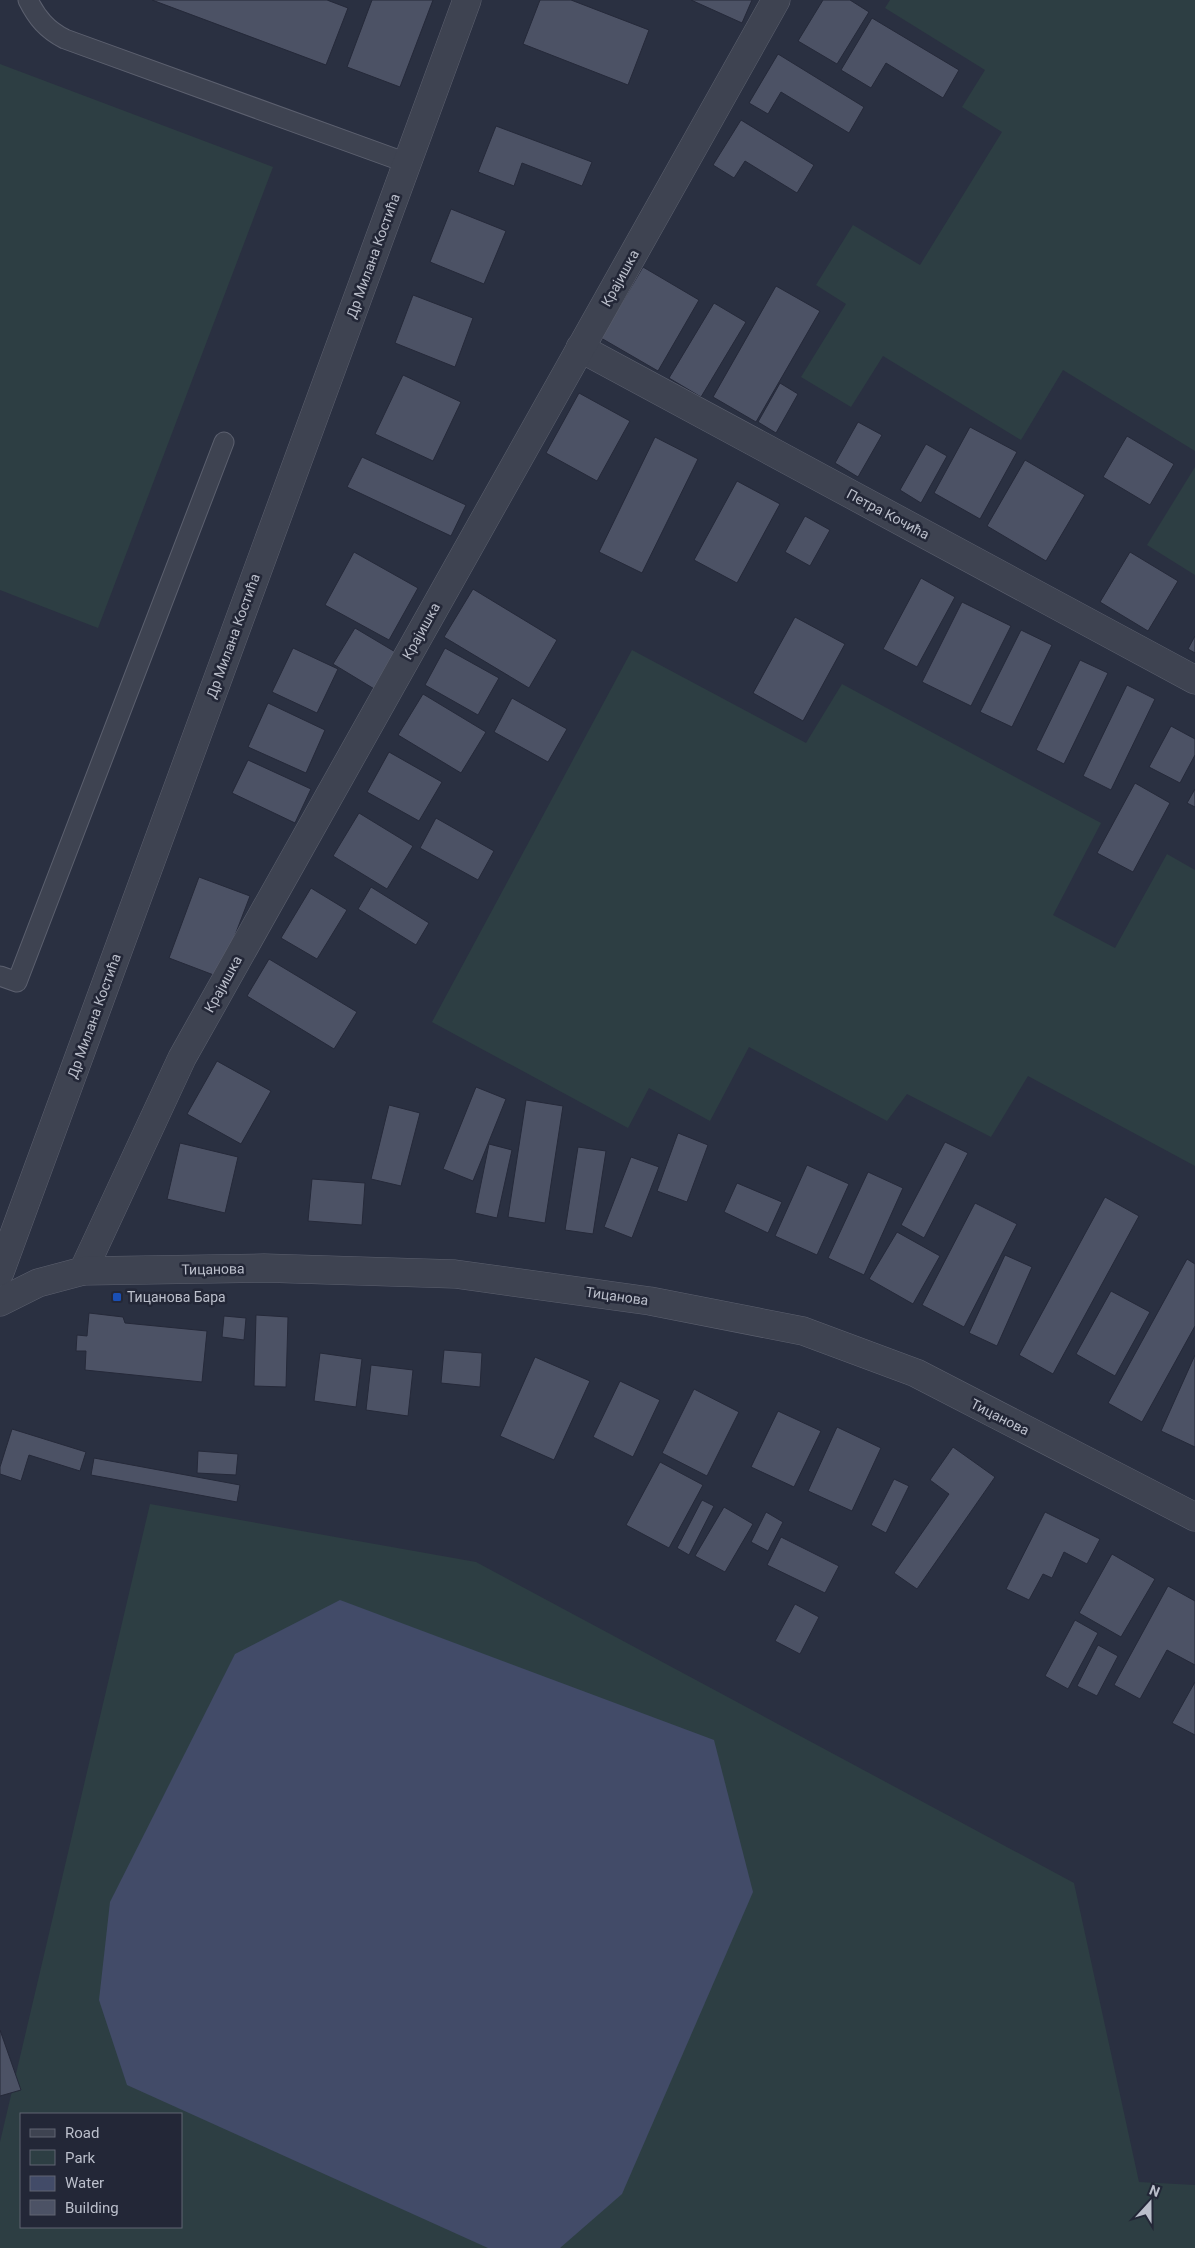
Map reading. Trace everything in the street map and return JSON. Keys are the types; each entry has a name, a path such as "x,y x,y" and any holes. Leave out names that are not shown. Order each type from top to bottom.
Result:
{"street":[{"name":"Др Милана Костића","path":"0,1272 467,0"},
{"name":"Крајишка","path":"83,1271 182,1058 776,0"},
{"name":"Петра Кочића","path":"580,348 1195,680"},
{"name":"Тицанова","path":"0,1302 38,1283 83,1271 264,1268 455,1274 650,1300 802,1331 916,1373 1195,1517"}],"lane":[{"path":"28,0 35,14 44,24 65,39 407,163"},
{"path":"0,976 16,982 224,442"}],"green space":[{"path":"890,0 1195,0 1195,451 1063,370 1021,440 883,356 851,407 801,377 846,304 816,285 853,225 920,265 1002,132 962,107 985,70 885,8"},
{"path":"0,64 273,167 98,628 0,590"},
{"path":"1195,467 1195,575 1147,545"},
{"path":"632,650 806,743 842,684 1101,823 1053,915 1115,948 1167,854 1195,870 1195,1166 1028,1076 991,1137 907,1094 887,1121 749,1047 710,1121 649,1088 628,1128 432,1022"},
{"path":"150,1504 476,1562 1074,1883 1139,2182 1195,2185 1195,2248 0,2248 0,2142"}],"water":[{"path":"340,1600 714,1740 753,1892 622,2194 560,2248 488,2248 127,2085 99,2000 110,1902 235,1654"}],"building":[{"path":"152,0 327,0 348,8 326,65"},
{"path":"372,0 433,0 400,87 347,67"},
{"path":"540,0 571,0 649,30 628,85 523,44"},
{"path":"691,0 752,0 742,23"},
{"path":"823,0 850,0 869,12 837,64 798,41"},
{"path":"872,18 959,70 943,98 886,63 871,88 841,70"},
{"path":"778,54 864,107 849,133 781,92 768,114 749,103"},
{"path":"741,120 814,165 797,193 745,161 734,178 713,165"},
{"path":"496,126 592,162 582,186 522,163 514,186 478,172"},
{"path":"451,209 506,231 484,284 430,262"},
{"path":"643,267 699,300 658,371 601,338"},
{"path":"776,286 820,311 756,422 713,397"},
{"path":"413,295 473,318 455,367 395,343"},
{"path":"714,303 746,322 701,397 669,378"},
{"path":"403,375 461,402 433,461 375,434"},
{"path":"780,383 798,394 776,433 758,422"},
{"path":"579,393 630,421 597,481 546,453"},
{"path":"858,422 882,435 858,477 835,463"},
{"path":"970,427 1017,452 980,519 934,493"},
{"path":"1127,436 1174,464 1150,505 1103,477"},
{"path":"655,437 698,459 642,573 599,552"},
{"path":"926,444 947,456 921,503 900,490"},
{"path":"362,457 466,505 451,536 347,487"},
{"path":"1025,460 1085,495 1046,561 987,526"},
{"path":"737,481 780,504 737,583 694,560"},
{"path":"805,516 830,530 810,566 785,552"},
{"path":"354,552 418,588 389,640 325,605"},
{"path":"1130,552 1178,581 1148,631 1100,602"},
{"path":"921,578 955,597 917,667 883,649"},
{"path":"473,589 557,640 529,688 444,637"},
{"path":"962,602 1011,626 971,706 922,682"},
{"path":"795,617 845,644 803,721 753,693"},
{"path":"355,628 397,653 376,690 333,664"},
{"path":"1021,630 1052,645 1012,727 980,712"},
{"path":"1195,636 1195,653 1188,649"},
{"path":"293,648 338,669 317,713 272,692"},
{"path":"445,648 499,678 478,715 425,685"},
{"path":"1080,660 1108,673 1064,764 1036,750"},
{"path":"1127,685 1155,699 1111,790 1083,776"},
{"path":"423,694 486,732 461,773 398,735"},
{"path":"512,698 567,729 548,762 494,732"},
{"path":"268,703 325,730 306,773 248,747"},
{"path":"1171,726 1195,739 1195,755 1180,783 1149,767"},
{"path":"389,752 442,782 419,821 367,792"},
{"path":"248,760 311,789 295,823 232,793"},
{"path":"1135,783 1170,803 1133,872 1097,853"},
{"path":"1195,789 1195,807 1187,803"},
{"path":"359,813 413,846 387,889 333,856"},
{"path":"436,818 494,851 478,880 420,848"},
{"path":"199,877 250,896 219,977 169,958"},
{"path":"371,887 429,923 416,945 358,909"},
{"path":"311,888 347,910 317,959 281,938"},
{"path":"269,959 357,1012 334,1049 247,996"},
{"path":"217,1061 271,1091 241,1144 187,1114"},
{"path":"476,1087 506,1099 473,1181 443,1169"},
{"path":"526,1100 563,1106 545,1223 508,1217"},
{"path":"389,1105 420,1113 401,1186 371,1179"},
{"path":"678,1133 708,1145 687,1202 657,1191"},
{"path":"945,1142 968,1153 924,1238 901,1225"},
{"path":"180,1143 238,1157 225,1213 167,1199"},
{"path":"489,1144 512,1150 497,1218 475,1213"},
{"path":"578,1147 606,1151 593,1234 565,1230"},
{"path":"631,1157 659,1167 632,1238 604,1227"},
{"path":"807,1165 849,1184 817,1255 775,1236"},
{"path":"868,1172 903,1188 864,1275 828,1258"},
{"path":"312,1179 365,1183 362,1225 308,1221"},
{"path":"737,1183 782,1202 768,1233 724,1212"},
{"path":"1105,1197 1139,1216 1053,1374 1019,1355"},
{"path":"975,1203 1017,1224 964,1327 922,1305"},
{"path":"897,1232 940,1256 913,1304 869,1279"},
{"path":"1005,1255 1032,1267 997,1346 969,1333"},
{"path":"1187,1259 1195,1264 1195,1326 1142,1422 1108,1403"},
{"path":"1111,1291 1150,1312 1115,1376 1076,1354"},
{"path":"89,1313 123,1317 125,1323 207,1331 202,1382 85,1370 86,1351 76,1351 77,1335 87,1336"},
{"path":"256,1315 288,1317 286,1387 254,1386"},
{"path":"224,1316 246,1318 244,1340 222,1337"},
{"path":"444,1350 482,1353 480,1387 441,1383"},
{"path":"320,1353 362,1359 356,1407 314,1401"},
{"path":"1195,1355 1195,1447 1161,1431"},
{"path":"535,1357 590,1381 554,1460 500,1436"},
{"path":"371,1365 413,1370 408,1416 366,1410"},
{"path":"620,1381 660,1400 633,1457 593,1437"},
{"path":"694,1389 739,1412 707,1476 662,1453"},
{"path":"778,1411 821,1431 794,1487 751,1467"},
{"path":"837,1427 881,1448 852,1511 808,1491"},
{"path":"12,1429 86,1452 80,1471 29,1455 21,1481 0,1474 0,1467"},
{"path":"953,1447 995,1477 917,1589 894,1573 949,1494 930,1480"},
{"path":"198,1451 238,1454 236,1475 197,1473"},
{"path":"94,1458 240,1485 237,1502 91,1475"},
{"path":"660,1462 703,1485 669,1548 626,1525"},
{"path":"894,1479 909,1486 886,1533 871,1525"},
{"path":"702,1500 714,1506 689,1555 677,1548"},
{"path":"724,1507 753,1524 725,1572 695,1556"},
{"path":"766,1512 783,1522 768,1551 751,1542"},
{"path":"1045,1512 1100,1539 1087,1564 1064,1552 1052,1578 1043,1574 1029,1600 1006,1589"},
{"path":"781,1537 839,1566 825,1593 767,1565"},
{"path":"1112,1554 1155,1579 1121,1637 1079,1613"},
{"path":"1168,1586 1195,1601 1195,1665 1167,1650 1140,1699 1114,1685"},
{"path":"795,1604 819,1617 800,1654 775,1641"},
{"path":"1075,1620 1098,1633 1068,1689 1045,1676"},
{"path":"1098,1645 1118,1656 1097,1696 1077,1686"},
{"path":"1195,1682 1195,1735 1172,1723"},
{"path":"0,2030 21,2090 0,2096"}],"place":[{"name":"Тицанова Бара","path":"117,1297"}]}
